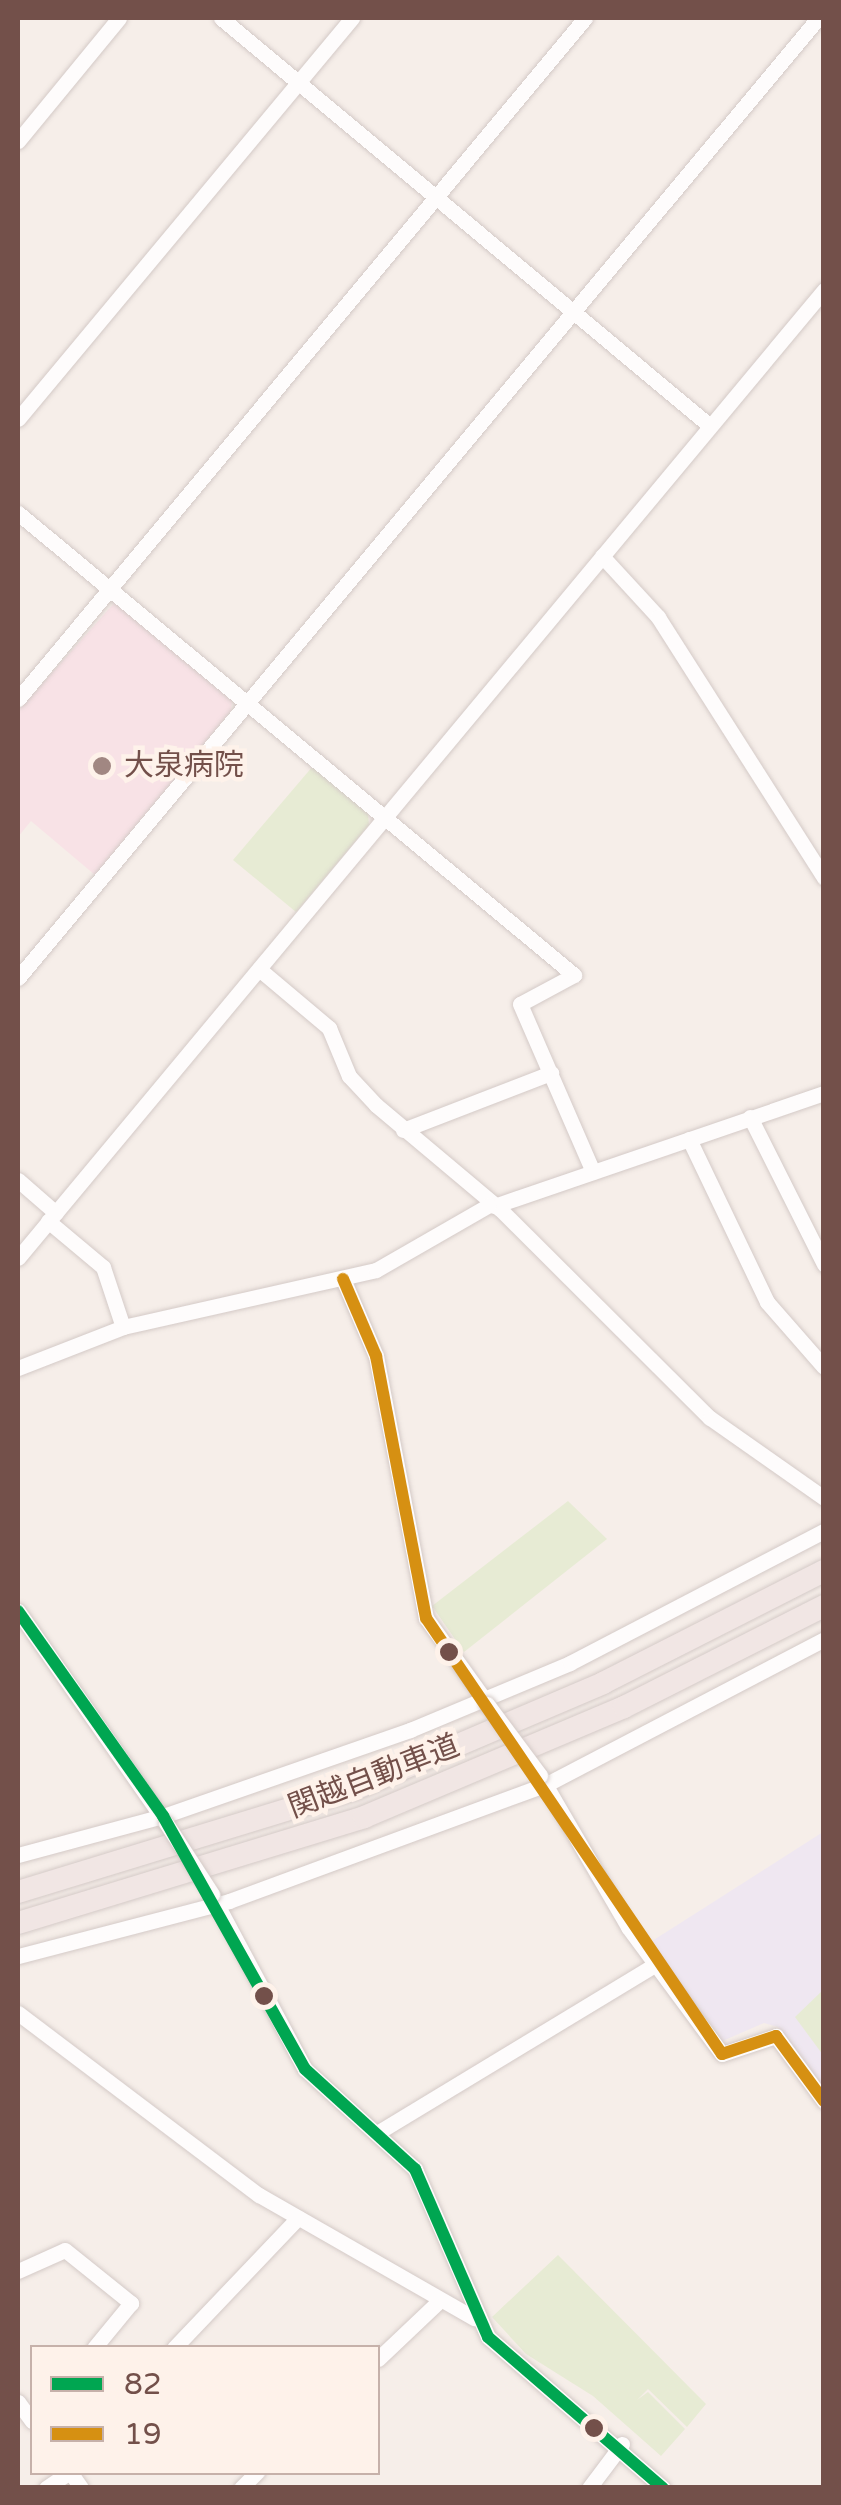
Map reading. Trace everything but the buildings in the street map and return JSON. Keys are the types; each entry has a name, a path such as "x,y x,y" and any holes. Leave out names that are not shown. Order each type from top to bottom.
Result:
{"highway":[{"name":"関越自動車道","path":"18,1892 355,1789 603,1682 824,1570"},
{"name":"関越自動車道","path":"18,1923 364,1818 624,1707 824,1606"}],"street":[{"path":"18,141 119,18"},
{"path":"221,18 710,426"},
{"path":"18,419 352,18"},
{"path":"18,698 585,18"},
{"path":"18,978 818,18"},
{"path":"18,1258 824,290"},
{"path":"18,513 574,975 520,1004 593,1172"},
{"path":"602,556 658,617 824,878"},
{"path":"258,968 329,1028 349,1076 403,1130 491,1205 710,1418 824,1498"},
{"path":"403,1130 551,1073"},
{"path":"18,1368 123,1327 343,1279 416,1250 491,1205 824,1093"},
{"path":"750,1117 824,1264"},
{"path":"689,1139 767,1302 824,1367"},
{"path":"18,1180 103,1267 123,1327"},
{"path":"343,1279 376,1356 426,1618 542,1780 656,1964 722,2054 776,2036 824,2101"},
{"path":"18,1855 165,1820 484,1700 605,1646 824,1530"},
{"path":"18,1611 165,1820 214,1899 305,2069 377,2133 432,2197 474,2318 516,2364 622,2444 663,2488"},
{"path":"18,1956 214,1899 542,1780 824,1640"},
{"path":"377,2133 656,1964"},
{"path":"18,2012 298,2218 436,2303 474,2318"},
{"path":"177,2345 298,2218"},
{"path":"18,2271 66,2250 131,2303 96,2345"},
{"path":"380,2358 436,2303"},
{"path":"589,2488 622,2444"}],"shaded area":[{"name":"大泉病院","path":"115,602 232,700 231,711 95,875 31,821 18,837 18,711"},
{"path":"823,1832 823,2090 778,2027 764,2023 720,2042 649,1943"}],"green space":[{"path":"313,766 368,814 369,825 296,912 233,860"},
{"path":"568,1501 607,1539 464,1652 432,1606"},
{"path":"823,1990 823,2055 795,2017"},
{"path":"558,2255 706,2404 687,2427 648,2389 637,2400 648,2392 685,2429 661,2456 593,2396 526,2354 492,2317"}],"transit line":[{"name":"19","path":"343,1279 376,1356 426,1618 722,2054 776,2036 824,2101"},
{"name":"82","path":"18,1611 163,1816 305,2069 415,2169 488,2337 663,2488"}],"place":[{"name":"大泉病院","path":"102,766"}]}
